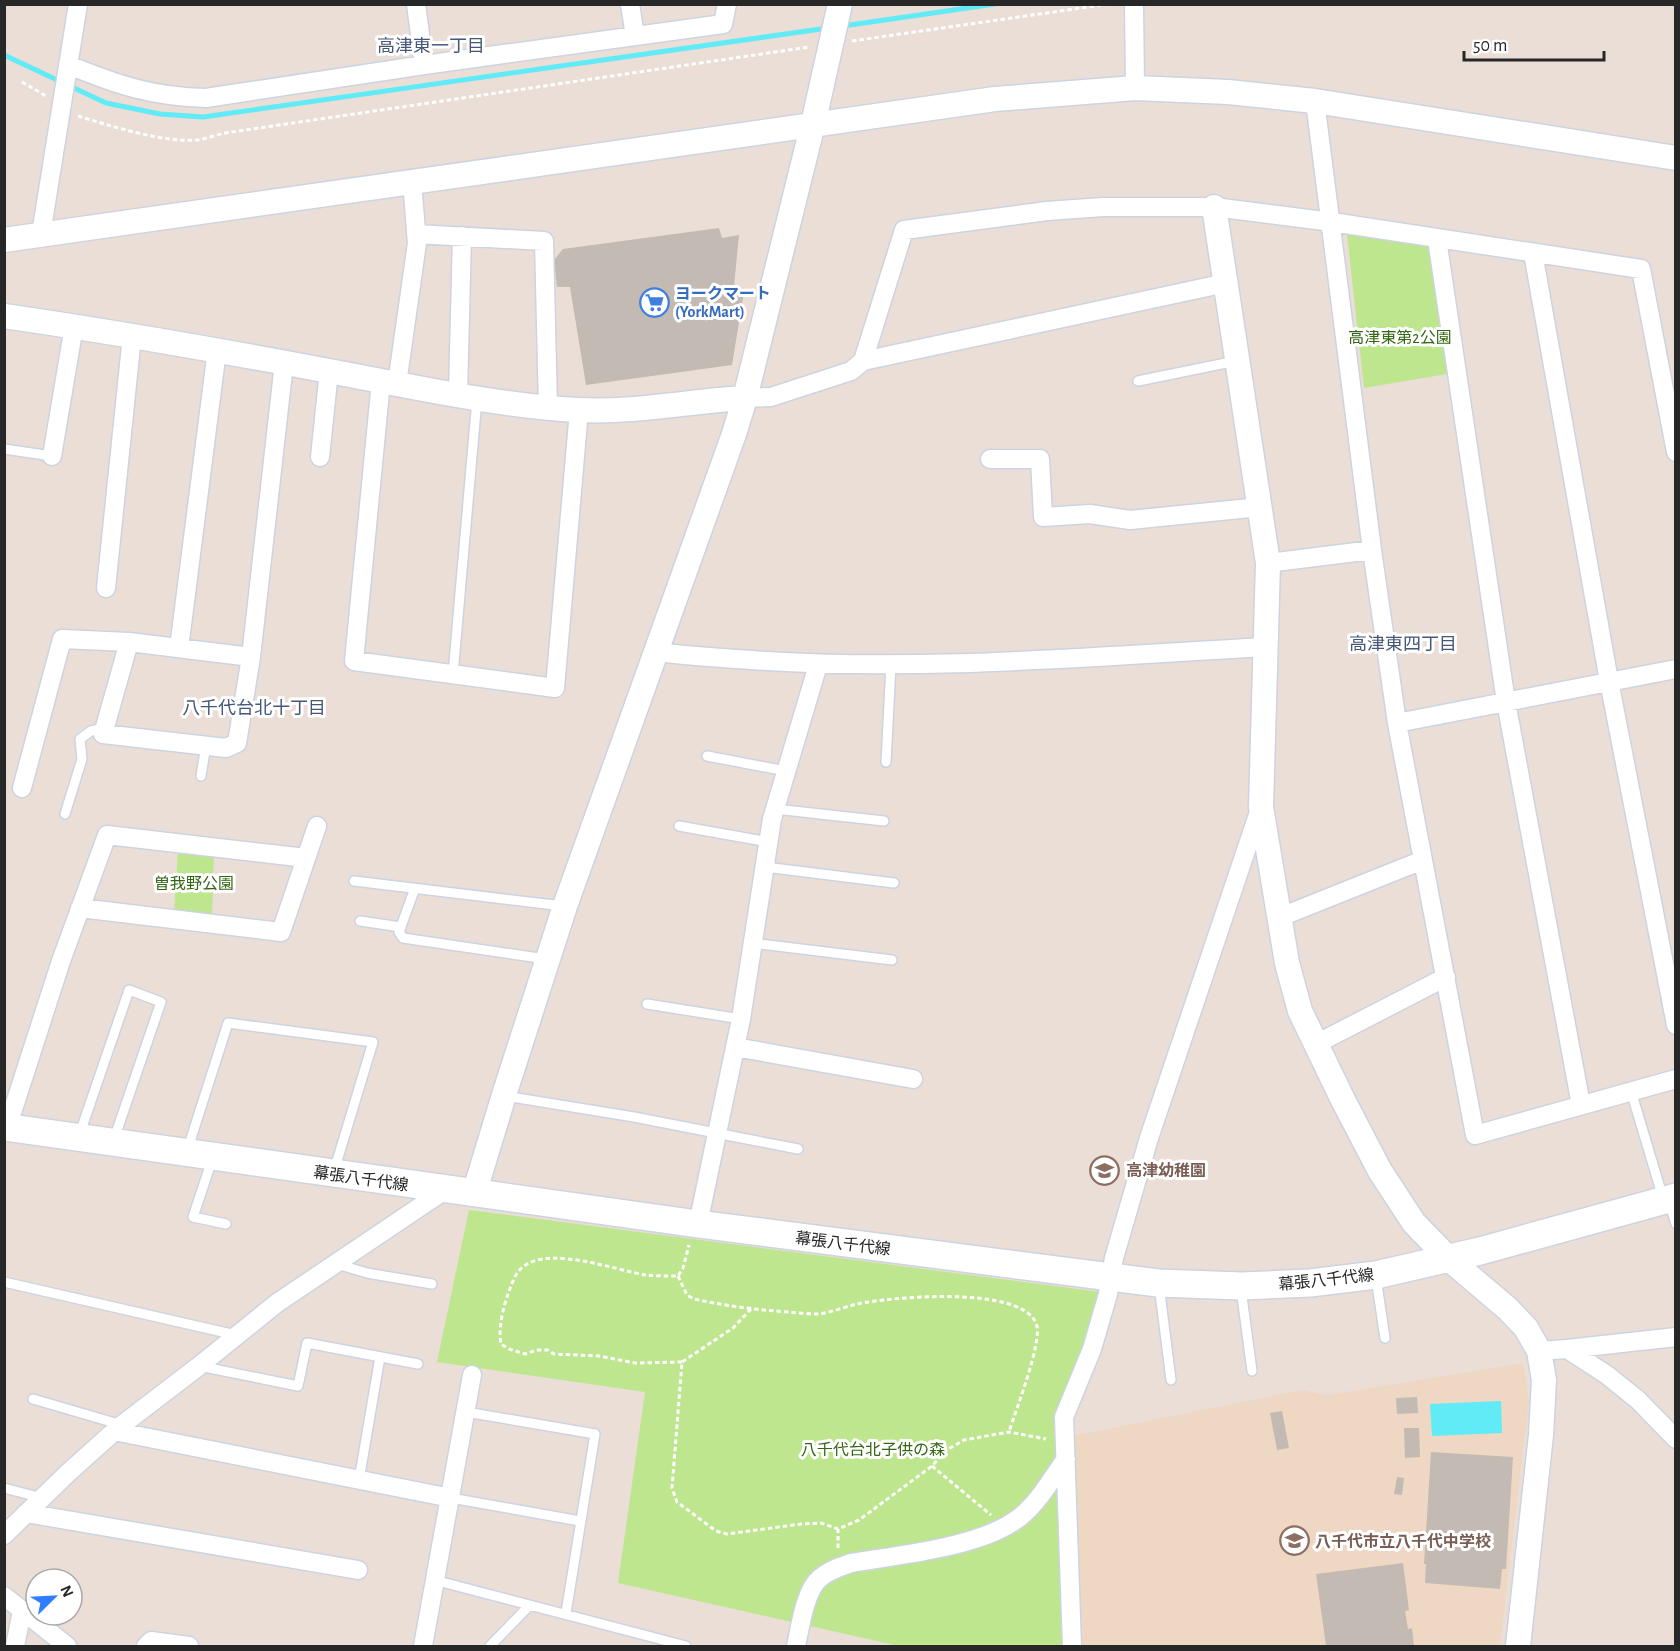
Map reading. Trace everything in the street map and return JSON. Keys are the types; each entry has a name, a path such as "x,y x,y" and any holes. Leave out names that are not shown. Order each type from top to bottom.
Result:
{"main road":[{"name":"幕張八千代線","path":"6,1127 474,1194 694,1231 1158,1283 1240,1286 1310,1283 1376,1275 1671,1205"}],"street":[{"path":"41,234 55,98 69,69 78,4"},
{"path":"416,4 424,65"},
{"path":"630,4 635,36"},
{"path":"69,69 123,86 177,98 206,98 723,24 727,4"},
{"path":"1134,4 1135,88"},
{"path":"474,1194 565,906 657,652 745,398 839,9"},
{"path":"4,240 995,99 1135,88 1228,92 1315,101 1676,158"},
{"path":"1315,101 1372,550 1397,723 1475,1135 1676,1079"},
{"path":"412,182 417,243 389,383 354,661 555,688 579,410"},
{"path":"863,362 904,230 1047,211 1103,207 1214,207 1332,222 1641,268 1676,452"},
{"path":"1214,207 1268,563 1261,807 1287,963 1300,1011 1380,1171 1414,1223 1449,1259 1526,1328 1539,1351 1544,1380 1541,1435 1518,1647"},
{"path":"416,234 544,242 548,407"},
{"path":"462,236 467,395"},
{"path":"1437,239 1506,702 1581,1105"},
{"path":"1533,253 1609,681 1676,1025"},
{"path":"4,316 217,350 389,383 579,410 649,408 714,400 771,397 851,371 863,362 1226,283"},
{"path":"52,456 74,326"},
{"path":"106,588 132,336"},
{"path":"179,648 217,350"},
{"path":"129,642 103,734 226,748 237,743 251,657 284,363"},
{"path":"320,457 329,371"},
{"path":"990,459 1040,459 1043,517 1090,514 1130,520 1260,507"},
{"path":"1268,563 1372,550"},
{"path":"22,788 62,639 129,642 251,657"},
{"path":"657,652 818,665 996,662 1266,646"},
{"path":"694,1231 741,1019 775,809 818,665"},
{"path":"1397,723 1676,669"},
{"path":"1072,1647 1064,1417 1092,1349 1108,1294 1114,1258 1156,1116 1261,807"},
{"path":"80,908 281,932 317,826"},
{"path":"6,1127 60,961 107,835 306,858"},
{"path":"1278,918 1423,860"},
{"path":"1316,1044 1446,977"},
{"path":"735,1047 913,1079"},
{"path":"4,1534 118,1428 277,1303 445,1190"},
{"path":"1539,1351 1676,1337"},
{"path":"1567,1348 1607,1375 1638,1400 1675,1438"},
{"path":"423,1647 472,1375"},
{"path":"118,1428 450,1498"},
{"path":"796,1647 804,1611 818,1579 851,1563 969,1542 1004,1527 1020,1517 1031,1506 1066,1450"},
{"path":"26,1514 358,1570"},
{"path":"4,1596 67,1647"},
{"path":"15,1647 22,1611"},
{"path":"146,1647 151,1641 189,1647"}],"lane":[{"path":"1138,381 1239,361"},
{"path":"453,674 467,395"},
{"path":"4,449 52,456"},
{"path":"886,762 891,664"},
{"path":"64,813 82,759 80,740 91,731 104,728"},
{"path":"201,776 206,746"},
{"path":"707,756 786,771"},
{"path":"775,809 884,821"},
{"path":"678,826 769,842"},
{"path":"765,867 894,883"},
{"path":"354,881 565,906"},
{"path":"416,888 399,932 403,938 547,959"},
{"path":"360,921 401,927"},
{"path":"752,943 892,960"},
{"path":"79,1138 129,990 161,1002 113,1143"},
{"path":"647,1004 741,1019"},
{"path":"186,1153 228,1023 373,1042 333,1174"},
{"path":"1631,1091 1671,1205"},
{"path":"504,1095 798,1149"},
{"path":"213,1157 193,1217 226,1224"},
{"path":"337,1264 367,1273 432,1284"},
{"path":"1376,1275 1385,1338"},
{"path":"4,1282 237,1335"},
{"path":"1158,1283 1171,1380"},
{"path":"1240,1286 1252,1371"},
{"path":"199,1366 298,1386 307,1343 418,1364"},
{"path":"359,1480 380,1357"},
{"path":"33,1400 118,1428"},
{"path":"466,1412 595,1434 566,1613"},
{"path":"4,1488 42,1498"},
{"path":"450,1498 580,1521"},
{"path":"434,1580 529,1606 566,1613 686,1647"},
{"path":"490,1647 529,1606"}],"path":[{"path":"77,116 165,138 196,140 248,130 831,42 1109,4"},
{"path":"22,82 55,98"},
{"path":"678,1276 683,1268 694,1231"},
{"path":"678,1276 644,1275 630,1270 552,1257 540,1259 524,1266 515,1276 504,1305 501,1344 508,1349 525,1354 537,1350 548,1350 554,1354 599,1356 635,1363 682,1362 733,1328 750,1309"},
{"path":"678,1276 687,1295 694,1299 750,1309 818,1314 858,1304 913,1296 994,1299 1019,1308 1032,1317 1039,1331 1036,1349 1009,1432"},
{"path":"682,1362 672,1488 677,1503 716,1531 727,1534 821,1523 838,1529 859,1520 932,1466 945,1451 964,1440 1009,1432 1066,1450"},
{"path":"932,1466 1004,1527"}],"shaded area":[{"name":"八千代市立八千代中学校","path":"1523,1363 1529,1400 1500,1646 1080,1646 1073,1436 1302,1390 1327,1395"}],"green space":[{"name":"高津東第2公園","path":"1347,234 1429,246 1447,374 1364,388"},
{"name":"曽我野公園","path":"178,850 214,852 212,915 174,914"},
{"name":"八千代台北子供の森","path":"469,1210 1101,1292 1086,1345 1057,1417 1065,1646 899,1646 618,1583 645,1392 437,1362"}],"water":[{"path":"1501,1401 1502,1433 1432,1436 1430,1404"}],"building":[{"path":"719,228 722,238 739,235 734,286 744,292 732,365 586,385 570,287 557,287 554,260 563,249"},
{"path":"1417,1397 1418,1413 1397,1414 1396,1398"},
{"path":"1282,1411 1289,1448 1277,1450 1270,1413"},
{"path":"1404,1428 1419,1428 1420,1457 1405,1458"},
{"path":"1431,1452 1513,1457 1506,1569 1502,1569 1500,1589 1425,1583 1426,1564 1424,1564"},
{"path":"1397,1477 1404,1478 1402,1495 1394,1494"},
{"path":"1403,1563 1409,1610 1405,1611 1408,1629 1412,1628 1414,1646 1326,1646 1316,1574"}],"waterway":[{"path":"843,26 995,4"},
{"path":"4,55 106,103 160,114 203,117 828,28"}],"place":[{"name":"ヨークマート (YorkMart)","path":"654,302"},
{"name":"高津幼稚園","path":"1105,1170"},
{"name":"八千代市立八千代中学校","path":"1294,1541"}],"district":[{"name":"高津東一丁目","path":"431,46"},
{"name":"高津東四丁目","path":"1403,644"},
{"name":"八千代台北十丁目","path":"254,708"}]}
